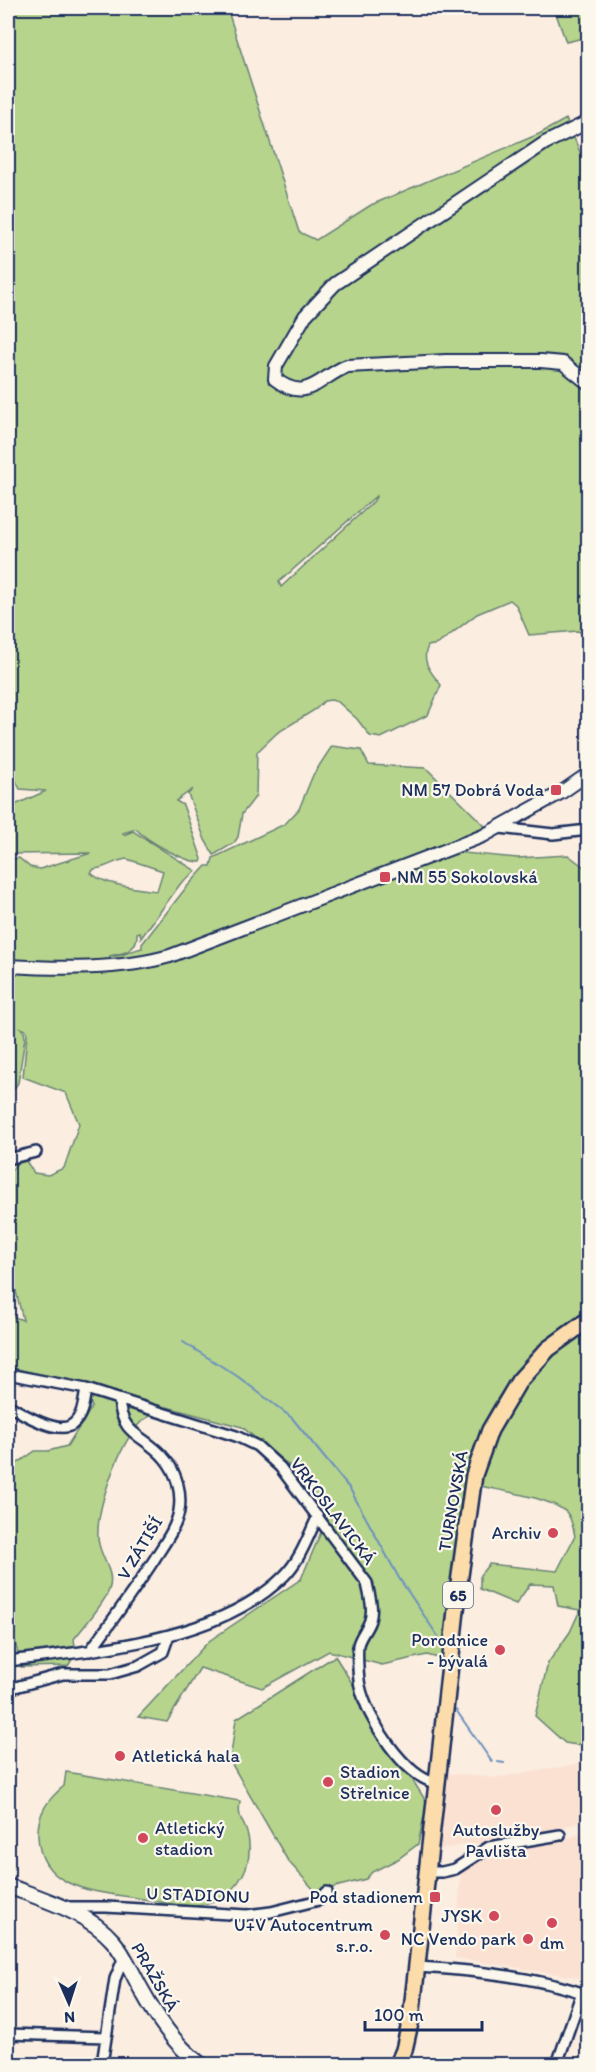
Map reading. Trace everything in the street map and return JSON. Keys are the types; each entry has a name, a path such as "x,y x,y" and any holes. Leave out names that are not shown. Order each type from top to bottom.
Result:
{"main road":[{"name":"TURNOVSKÁ","path":"398,2064 402,2059 409,2035 458,1595 471,1494 480,1455 500,1410 519,1382 538,1359 559,1340 588,1320"},
{"name":"PRAŽSKÁ","path":"8,1886 63,1907 112,1940 168,2033 200,2064"}],"street":[{"path":"588,122 545,143 334,284 305,316 276,366 275,379 294,390 305,390 317,385 332,372 347,366 446,361 540,361 562,363 588,383"},
{"path":"8,966 132,965 170,956 483,836 588,774"},
{"path":"500,828 554,834 588,830"},
{"path":"8,1159 36,1152"},
{"name":"VRKOSLAVICKÁ","path":"8,1374 86,1389 236,1436 257,1446 280,1467 367,1583 372,1606 370,1619 358,1644 360,1686 375,1722 403,1761 419,1777 438,1784"},
{"path":"8,1405 26,1416 57,1428 65,1428 72,1425 78,1418 86,1389"},
{"name":"V ZÁTIŠÍ","path":"90,1651 140,1582 170,1534 178,1513 180,1497 177,1480 165,1459 125,1425 120,1416 119,1400"},
{"path":"8,1661 90,1651 169,1635 207,1624 248,1604 284,1576 298,1559 318,1516"},
{"path":"8,1689 63,1674 110,1674 138,1666 163,1652 169,1635"},
{"path":"427,1872 455,1869 489,1847 560,1835"},
{"name":"U STADIONU","path":"63,1907 106,1907 247,1915 272,1912 319,1900 327,1892"},
{"path":"102,2064 115,1978 124,1957"},
{"path":"417,1967 497,1975 585,1994 557,2064"},
{"path":"8,2034 106,2037"}],"shaded area":[{"path":"588,1752 588,1819 539,1835 437,1849 446,1773 494,1778 568,1766 583,1761 582,1753"},
{"path":"588,1830 588,1979 455,1958 461,1870 489,1853 571,1837"}],"green space":[{"path":"8,8 227,8 299,232 316,240 371,205 539,134 566,119 588,171 588,645 581,643 582,633 578,631 529,635 516,605 510,600 477,614 438,644 428,646 426,662 441,685 428,715 381,738 370,736 357,719 338,702 324,701 316,709 277,733 257,752 256,796 242,814 238,837 234,843 214,855 205,840 188,794 193,789 176,801 183,805 202,859 201,862 186,859 167,850 136,829 123,833 124,835 133,831 196,871 181,883 141,938 140,932 137,933 137,939 132,948 124,953 109,956 122,955 142,948 142,944 185,889 206,866 211,866 213,858 285,824 299,809 313,775 332,746 361,750 369,765 426,768 486,827 463,853 518,858 568,855 588,870 588,1311 542,1345 522,1365 505,1387 478,1437 462,1493 442,1659 427,1655 382,1665 329,1651 262,1688 200,1668 167,1722 138,1717 209,1641 301,1579 328,1516 303,1477 242,1427 167,1407 140,1423 124,1446 110,1477 98,1525 98,1538 111,1583 103,1602 74,1639 76,1653 68,1666 21,1667 8,1625 8,1470 35,1451 48,1451 67,1446 92,1407 83,1384 8,1367 8,1315 23,1320 8,1258 8,1175 16,1164 26,1161 34,1173 48,1175 64,1168 79,1124 66,1093 23,1077 27,1035 26,1030 21,1028 25,1038 18,1083 8,1097 8,860 19,858 30,867 40,869 91,853 8,854 8,808 46,791 20,789 13,775 8,755","holes":["377,495 373,502 281,587 279,582","127,859 163,871 157,891 104,881 91,873 94,869"]},
{"path":"554,8 588,8 588,37 566,42"},
{"path":"588,1329 588,1738 577,1745 565,1743 535,1716 548,1663 570,1632 580,1610 558,1606 554,1585 530,1584 516,1604 480,1589 480,1575 489,1564 557,1571 575,1536 571,1521 567,1513 550,1503 480,1486 494,1439 518,1396 550,1359"},
{"name":"Stadion Střelnice","path":"335,1656 427,1803 418,1844 398,1859 372,1872 366,1879 316,1892 288,1861 230,1761 236,1719"},
{"name":"Atletický stadion","path":"66,1772 240,1801 239,1813 248,1836 249,1849 248,1862 238,1883 220,1898 196,1906 89,1890 60,1878 49,1868 41,1854 38,1828 45,1808 64,1786"}],"waterway":[{"path":"183,1342 237,1376 292,1418 350,1489 399,1578 441,1641"},
{"path":"456,1710 492,1762"},
{"path":"498,1762 504,1763"}],"place":[{"name":"NM 57 Dobrá Voda","path":"556,790"},
{"name":"NM 55 Sokolovská","path":"385,877"},
{"name":"Archiv","path":"553,1533"},
{"name":"Porodnice - bývalá","path":"500,1650"},
{"name":"Atletická hala","path":"120,1756"},
{"name":"Stadion Střelnice","path":"328,1782"},
{"name":"Autoslužby Pavlišta","path":"496,1810"},
{"name":"Atletický stadion","path":"143,1838"},
{"name":"Pod stadionem","path":"435,1897"},
{"name":"JYSK","path":"494,1916"},
{"name":"dm","path":"552,1923"},
{"name":"U+V Autocentrum s.r.o.","path":"385,1935"},
{"name":"NC Vendo park","path":"528,1939"}]}
